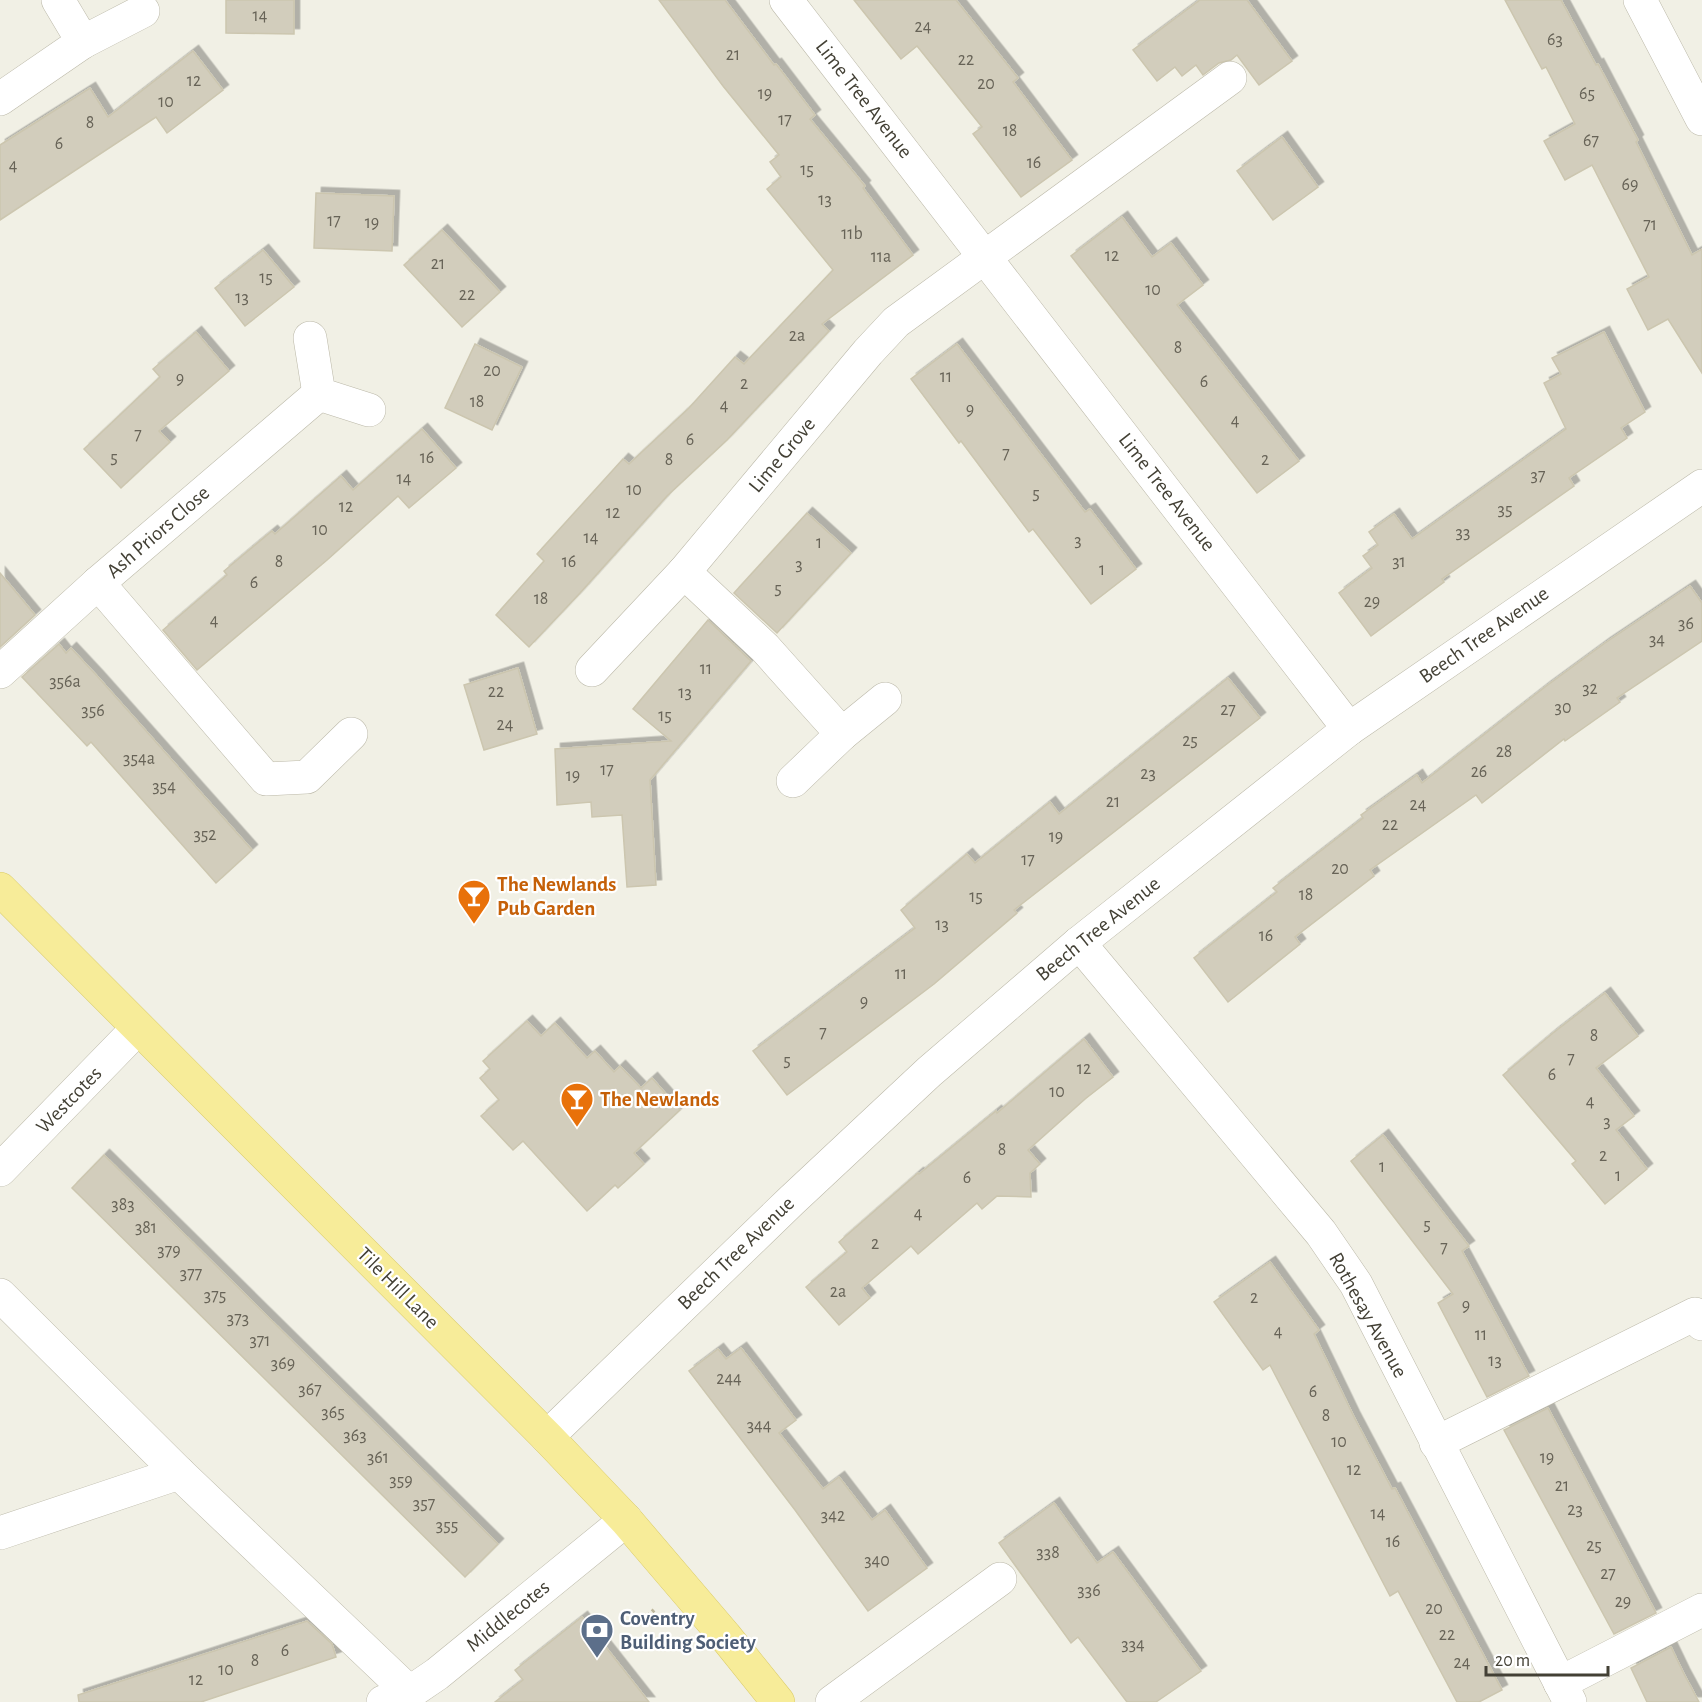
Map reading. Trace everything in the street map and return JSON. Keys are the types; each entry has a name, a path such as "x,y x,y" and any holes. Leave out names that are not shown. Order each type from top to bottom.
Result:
{"main road":[{"name":"Tile Hill Lane","path":"0,889 137,1029 547,1437 626,1520 778,1702"}],"street":[{"path":"58,0 83,42"},
{"name":"Lime Tree Avenue","path":"786,0 986,256 1349,729"},
{"path":"1640,0 1702,119"},
{"path":"0,99 83,42 143,11"},
{"path":"986,256 1230,78"},
{"name":"Lime Grove","path":"592,670 684,572 896,322 986,256"},
{"path":"310,338 319,394 369,410"},
{"name":"Ash Priors Close","path":"0,672 98,583 319,394"},
{"name":"Beech Tree Avenue","path":"547,1437 791,1201 929,1072 1079,943 1349,729 1702,486"},
{"path":"684,572 765,648 842,734"},
{"path":"98,583 266,779 307,777 351,734"},
{"path":"793,781 842,734 885,699"},
{"name":"Rothesay Avenue","path":"1079,943 1342,1261 1356,1284 1565,1693"},
{"name":"Westcotes","path":"0,1170 137,1029"},
{"path":"0,1295 179,1473 396,1697"},
{"path":"1436,1443 1695,1314 1702,1324"},
{"path":"0,1533 179,1473"},
{"name":"Middlecotes","path":"396,1697 438,1674 626,1520"},
{"path":"832,1702 1000,1579"},
{"path":"1565,1693 1702,1610"}],"building":[{"path":"226,0 294,0 294,34 226,33"},
{"path":"659,0 725,0 815,115 810,119 865,186 863,188 913,255 822,324 829,331 727,440 667,496 529,647 496,615 544,561 537,554 623,459 629,464 689,408 735,357 744,364 833,270 767,189 781,177 770,162 779,155 723,86"},
{"path":"854,0 956,0 1018,78 1013,82 1072,160 1021,197 973,134 982,127 917,46 901,59"},
{"path":"1200,0 1247,0 1292,61 1259,85 1237,55 1231,60 1219,63 1203,75 1196,65 1182,76 1175,67 1157,81 1133,50"},
{"path":"1505,0 1561,0 1638,140 1636,142 1692,255 1702,249 1702,373 1668,319 1648,330 1627,289 1649,277 1592,165 1565,180 1544,141 1575,124 1546,67 1542,69"},
{"path":"193,51 223,90 167,133 156,117 0,220 0,145 90,88 108,117"},
{"path":"1282,137 1318,187 1273,220 1237,171"},
{"path":"316,193 394,196 392,251 314,248"},
{"path":"1122,217 1152,257 1171,243 1203,285 1177,305 1299,461 1257,493 1071,256"},
{"path":"442,230 500,292 462,327 404,265"},
{"path":"263,250 294,287 245,326 215,288"},
{"path":"196,332 229,371 159,431 170,442 121,488 84,449 160,377 153,369"},
{"path":"1604,332 1645,412 1621,428 1627,438 1569,478 1574,486 1442,579 1444,582 1371,636 1339,593 1372,568 1363,556 1378,545 1369,532 1394,514 1412,539 1566,429 1544,383 1561,374 1552,358"},
{"path":"475,344 522,367 492,430 445,408"},
{"path":"957,344 1085,512 1090,509 1136,569 1091,604 1033,529 1029,532 911,379"},
{"path":"422,429 456,468 409,508 398,496 327,560 197,670 163,630 227,575 224,571 272,531 275,534 341,476 353,490"},
{"path":"807,513 851,553 777,633 734,593"},
{"path":"0,573 35,615 0,647"},
{"path":"1690,586 1702,603 1702,641 1617,698 1620,702 1565,741 1564,739 1482,803 1476,795 1370,870 1374,876 1295,937 1300,944 1228,1002 1194,958 1277,892 1273,888 1363,818 1361,815 1417,775 1422,783 1545,687 1605,643"},
{"path":"708,620 751,661 650,780 656,885 627,887 622,815 592,817 591,802 557,805 555,749 671,741 633,709"},
{"path":"59,644 66,653 71,648 252,850 216,883 91,742 87,746 22,677"},
{"path":"518,668 537,734 484,750 464,685"},
{"path":"1228,678 1260,718 1014,910 1017,913 934,984 787,1095 753,1051 915,928 901,910 967,854 975,863 1050,802 1059,814"},
{"path":"1605,993 1638,1036 1596,1068 1634,1116 1616,1130 1647,1169 1605,1204 1572,1164 1576,1161 1503,1075"},
{"name":"The Newlands","path":"527,1021 541,1036 555,1023 587,1058 595,1051 614,1072 620,1066 641,1088 652,1078 680,1110 634,1153 644,1164 618,1188 615,1185 587,1211 523,1141 513,1150 481,1116 499,1100 480,1078 490,1069 483,1061"},
{"path":"1084,1039 1113,1077 1028,1150 1040,1164 1030,1173 1031,1197 997,1196 982,1209 977,1203 918,1254 911,1246 862,1288 870,1298 839,1325 806,1287 847,1252 839,1242 918,1173 996,1111 997,1113"},
{"path":"1383,1135 1469,1246 1462,1251 1529,1376 1487,1397 1438,1303 1453,1294 1351,1161"},
{"path":"104,1155 498,1544 465,1577 72,1188"},
{"path":"1270,1262 1319,1330 1314,1334 1354,1417 1392,1489 1395,1488 1502,1690 1479,1702 1457,1702 1398,1591 1390,1596 1270,1365 1263,1370 1214,1302"},
{"path":"741,1348 796,1420 779,1433 823,1489 839,1477 872,1520 885,1510 927,1568 868,1611 795,1510 689,1371 718,1349 726,1359"},
{"path":"1548,1408 1656,1613 1614,1634 1504,1430"},
{"path":"1054,1503 1097,1563 1113,1552 1201,1671 1156,1702 1127,1702 1078,1637 1071,1643 999,1543"},
{"path":"582,1617 649,1702 495,1702 523,1680 515,1670"},
{"path":"307,1621 332,1644 336,1657 201,1702 79,1702 78,1695"},
{"path":"1671,1647 1699,1702 1647,1702 1631,1668"}],"place":[{"name":"The Newlands Pub Garden","path":"474,925"},
{"name":"The Newlands","path":"577,1128"},
{"name":"Coventry Building Society","path":"597,1659"}]}
